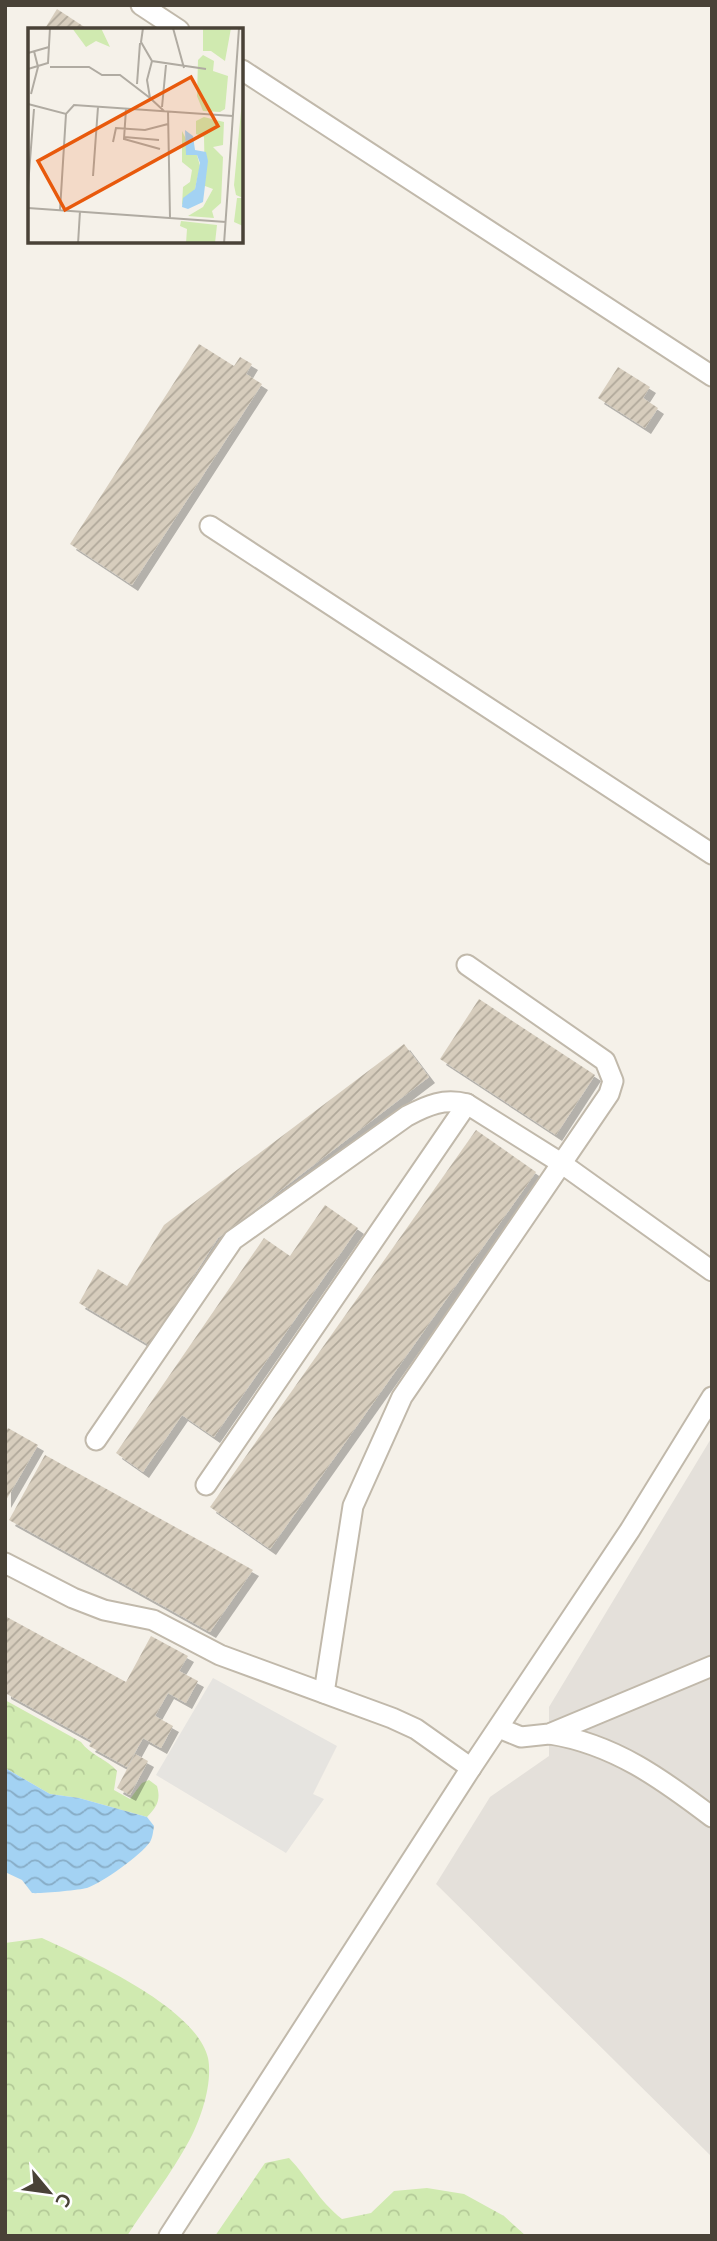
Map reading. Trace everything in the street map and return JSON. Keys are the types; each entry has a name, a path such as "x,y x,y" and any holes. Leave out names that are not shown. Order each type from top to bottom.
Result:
{"lane":[{"path":"141,5 176,28"},
{"path":"243,71 712,376"},
{"path":"210,526 712,854"},
{"path":"324,1693 353,1506 402,1397 609,1094 613,1081 611,1070 605,1061 467,965"},
{"path":"96,1440 233,1240 407,1116 430,1104 452,1100 467,1104 561,1163 712,1271"},
{"path":"206,1485 467,1104"},
{"path":"169,2236 471,1768 630,1530 712,1397"},
{"path":"5,1563 73,1598 104,1610 153,1620 220,1655 416,1728 471,1768"},
{"path":"499,1728 521,1737 549,1734 712,1666"},
{"path":"549,1734 582,1741 621,1755 670,1785 712,1817"}],"shaded area":[{"path":"712,1437 712,2157 436,1884 490,1797 549,1756 549,1707"},
{"path":"213,1678 337,1746 313,1794 324,1799 286,1853 156,1775"}],"green space":[{"path":"5,1700 81,1742 108,1763 117,1771 114,1790 130,1799 142,1783 149,1780 157,1786 158,1791 153,1810 147,1817 79,1798 50,1794 5,1768"},
{"path":"42,1938 111,1972 162,2003 199,2039 208,2058 207,2089 202,2112 193,2132 175,2165 127,2236 5,2236 5,1943"},
{"path":"289,2158 326,2204 342,2219 371,2213 394,2191 427,2188 464,2194 504,2216 526,2236 215,2236 265,2163"}],"water":[{"path":"5,1768 50,1794 79,1798 147,1817 154,1826 151,1840 130,1861 94,1885 76,1890 32,1893 22,1880 5,1872"}],"building":[{"path":"57,9 86,28 45,28"},
{"path":"199,344 234,366 240,357 252,364 246,374 262,384 132,585 70,544"},
{"path":"618,367 650,387 643,398 658,408 645,428 598,398"},
{"path":"479,999 595,1075 556,1135 440,1059"},
{"path":"404,1044 429,1077 218,1238 149,1345 79,1303 98,1269 127,1286 164,1225"},
{"path":"476,1130 536,1172 270,1549 210,1507"},
{"path":"325,1205 358,1228 214,1437 182,1415 143,1472 116,1453 264,1238 290,1256"},
{"path":"8,1428 38,1445 5,1502 5,1433"},
{"path":"45,1455 253,1570 210,1632 9,1520"},
{"path":"5,1616 126,1682 151,1636 188,1656 179,1671 198,1681 186,1703 168,1693 155,1716 173,1726 161,1748 143,1738 127,1767 89,1746 92,1741 5,1693"},
{"path":"135,1754 148,1761 130,1795 117,1788"}]}
